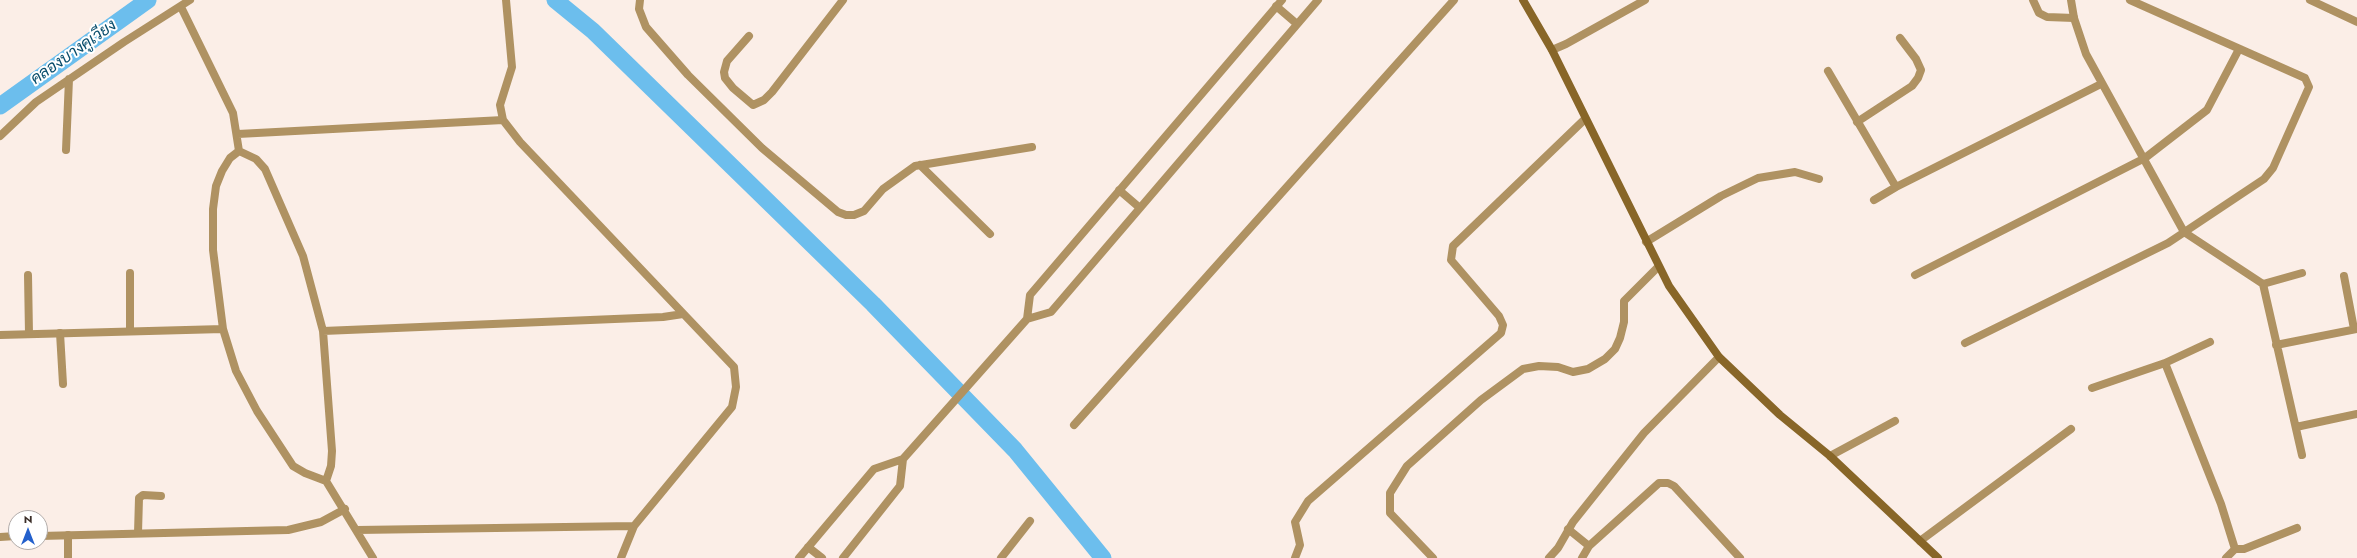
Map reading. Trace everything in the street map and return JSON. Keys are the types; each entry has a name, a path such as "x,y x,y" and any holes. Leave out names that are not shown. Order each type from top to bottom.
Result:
{"street":[{"path":"0,136 36,102 124,42 190,0"},
{"path":"506,0 512,67 500,105 503,120 526,148 734,367 736,387 732,407 634,526 621,558"},
{"path":"640,0 639,9 646,27 688,75 762,148 838,212 846,215 854,215 864,211 883,189 905,172 920,165 1032,147"},
{"path":"749,36 727,61 724,72 725,78 733,88 753,105 764,100 772,92 843,0"},
{"path":"1027,319 1030,295 1282,0"},
{"path":"799,558 874,469 903,458 1027,319 1051,312 1318,0"},
{"path":"1074,425 1454,0"},
{"path":"1523,0 1552,50 1658,267 1669,286 1719,357 1780,415 1830,456 1938,558"},
{"path":"1552,50 1566,44 1645,0"},
{"path":"2033,0 2039,12 2047,17 2074,18"},
{"path":"2071,0 2074,18 2086,54 2101,84 2145,158 2184,232 2263,284 2302,455"},
{"path":"1965,343 2168,243 2264,179 2273,168 2309,87 2305,78 2130,0"},
{"path":"2310,0 2357,22"},
{"path":"1276,6 1297,24"},
{"path":"181,7 233,113 238,134 239,151"},
{"path":"1857,122 1912,86 1918,78 1921,70 1919,64 1900,38"},
{"path":"1915,275 2145,158 2207,110 2239,49"},
{"path":"1828,71 1896,187"},
{"path":"66,150 69,80"},
{"path":"1874,200 1896,187 2101,84"},
{"path":"1295,558 1300,545 1295,522 1308,501 1501,333 1503,325 1499,316 1451,260 1453,246 1585,119"},
{"path":"238,134 503,120"},
{"path":"239,151 230,158 222,171 216,186 213,209 213,250 223,329 236,371 257,412 293,466 305,473 326,481 345,509 373,558"},
{"path":"239,151 256,159 265,169 303,256 323,331 332,451 331,466 326,481"},
{"path":"920,165 990,234"},
{"path":"1646,242 1721,196 1758,178 1795,172 1819,179"},
{"path":"1119,190 1140,208"},
{"path":"1433,558 1390,513 1390,493 1407,466 1481,400 1523,368 1539,366 1558,367 1573,372 1588,368 1605,359 1615,349 1620,338 1624,322 1624,301 1658,267"},
{"path":"130,273 130,331"},
{"path":"2263,284 2302,273"},
{"path":"28,275 29,334"},
{"path":"2276,345 2355,329 2344,276"},
{"path":"323,331 663,317 684,314"},
{"path":"0,335 223,329"},
{"path":"60,333 63,384"},
{"path":"2092,388 2166,363 2210,342"},
{"path":"1549,558 1568,528 1644,433 1719,357"},
{"path":"2166,363 2221,504 2235,549"},
{"path":"2296,427 2357,414"},
{"path":"1830,456 1895,421"},
{"path":"1920,541 2071,429"},
{"path":"843,558 900,486 903,458"},
{"path":"1582,558 1589,546 1659,483 1668,483 1674,486 1740,558"},
{"path":"138,533 139,498 143,495 161,496"},
{"path":"48,536 288,530 321,522 345,509"},
{"path":"1001,558 1030,521"},
{"path":"357,530 634,526"},
{"path":"1568,528 1589,546"},
{"path":"2226,558 2235,549 2244,549 2298,528"},
{"path":"68,535 68,558"},
{"path":"808,547 822,558"}],"waterway":[{"name":"คลองบางคูเวียง","path":"0,106 148,0"},
{"path":"555,0 593,31 873,304 1015,450 1103,558"}]}
